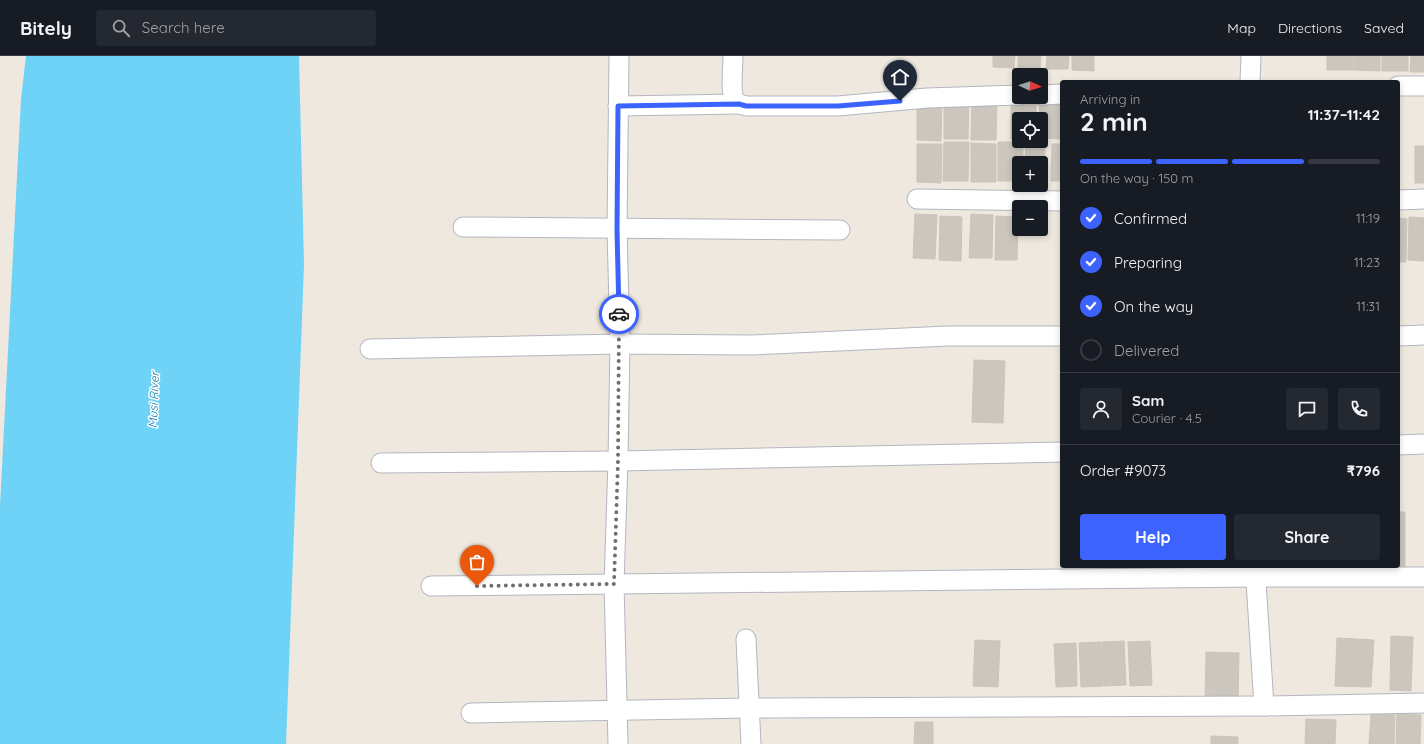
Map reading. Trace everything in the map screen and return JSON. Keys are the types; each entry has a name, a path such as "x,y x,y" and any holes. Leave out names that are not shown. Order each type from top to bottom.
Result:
{"street":[{"path":"618,744 614,584 620,344 617,230 619,56"},
{"path":"733,56 733,94 735,100 739,104"},
{"path":"1250,80 1251,56"},
{"path":"1400,86 1424,86"},
{"path":"1048,94 1060,94"},
{"path":"618,106 739,104 746,106 838,106 927,98 1012,95"},
{"path":"917,199 1060,201"},
{"path":"1400,200 1424,199"},
{"path":"463,228 840,230"},
{"path":"1400,336 1424,335"},
{"path":"370,348 620,344 751,345 948,336 1060,336"},
{"path":"1400,445 1424,444"},
{"path":"381,463 618,461 1060,452"},
{"path":"1255,572 1264,706"},
{"path":"431,586 1255,572 1424,577"},
{"path":"746,639 751,744"},
{"path":"471,713 618,712 749,708 1264,706 1424,703"}],"water":[{"name":"Musi River","path":"26,56 299,56 304,265 286,744 0,744 0,506 21,99"}],"building":[{"path":"993,56 1015,56 1014,68 993,67"},
{"path":"1018,56 1041,56 1040,68 1018,68"},
{"path":"1047,56 1069,56 1068,69 1046,68"},
{"path":"1072,56 1094,56 1094,71 1072,70"},
{"path":"1327,56 1353,56 1353,70 1327,70"},
{"path":"1354,56 1380,56 1380,71 1354,70"},
{"path":"1382,56 1408,56 1408,71 1382,71"},
{"path":"1411,56 1424,56 1424,72 1410,72"},
{"path":"1048,100 1060,100 1060,139 1048,138 1048,112 1040,112 1039,104 1048,104"},
{"path":"944,101 969,101 968,139 944,139"},
{"path":"972,101 997,102 996,140 971,140"},
{"path":"1011,101 1012,104 1036,104 1036,112 1012,112 1011,139"},
{"path":"917,102 942,102 941,141 917,140"},
{"path":"944,142 969,142 968,181 943,181"},
{"path":"998,142 1012,142 1012,148 1023,148 1023,156 1012,156 1012,181 998,181"},
{"path":"971,143 996,144 996,182 971,182"},
{"path":"917,144 942,144 941,183 917,182"},
{"path":"1052,144 1060,144 1060,181 1051,181"},
{"path":"1415,146 1424,146 1424,183 1415,183"},
{"path":"1026,148 1045,148 1045,156 1025,156"},
{"path":"915,214 937,215 935,259 913,258"},
{"path":"971,214 993,215 992,258 969,258"},
{"path":"940,216 962,217 961,261 939,260"},
{"path":"996,216 1012,217 1012,236 1018,236 1017,260 995,260"},
{"path":"1409,217 1424,218 1424,261 1408,260"},
{"path":"1400,218 1407,219 1406,262 1400,262"},
{"path":"974,360 1005,361 1003,423 972,422"},
{"path":"1400,512 1405,512 1405,570 1365,570 1365,568 1400,568"},
{"path":"1391,636 1413,637 1411,691 1390,690"},
{"path":"1337,638 1374,640 1371,687 1335,686"},
{"path":"975,640 1000,641 998,687 973,686"},
{"path":"1124,641 1126,685 1104,686 1102,642"},
{"path":"1150,641 1152,685 1130,686 1128,642"},
{"path":"1101,642 1103,686 1081,687 1079,643"},
{"path":"1076,643 1077,686 1056,687 1054,644"},
{"path":"1206,652 1239,653 1238,705 1205,705"},
{"path":"1371,714 1395,715 1394,744 1369,744"},
{"path":"1397,714 1421,715 1420,744 1396,744"},
{"path":"1306,719 1336,720 1335,744 1305,744"},
{"path":"915,722 933,722 933,744 914,744"},
{"path":"1211,736 1238,737 1238,744 1211,744"}],"way so far":[{"path":"477,586 614,584 618,461 620,344 619,314"}],"route":[{"path":"619,314 617,230 618,106 739,104 746,106 838,106 900,101"}]}
